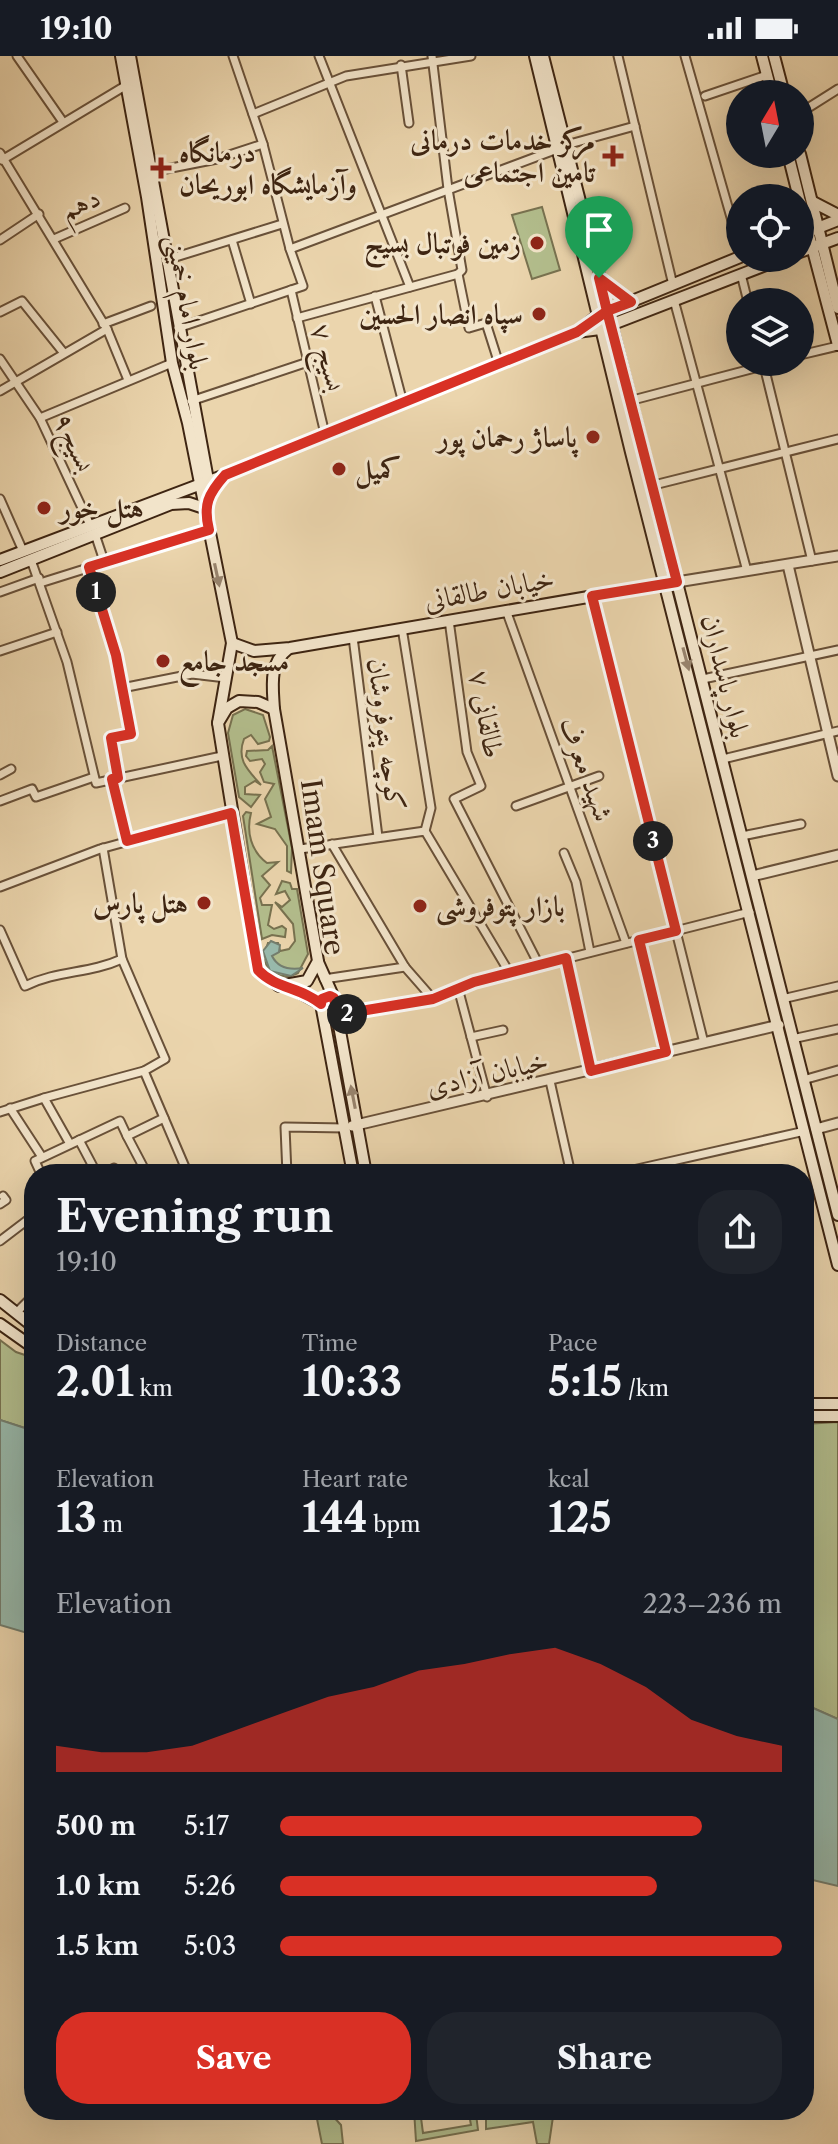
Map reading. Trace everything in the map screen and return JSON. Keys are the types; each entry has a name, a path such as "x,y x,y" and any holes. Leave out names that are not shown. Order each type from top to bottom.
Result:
{"main road":[{"name":"بلوار امام خمینی","path":"121,56 147,197 169,348 194,465 203,482"},
{"name":"بلوار امام خمینی","path":"130,56 191,401 204,508 232,643"},
{"path":"535,56 563,147"},
{"name":"بلوار پاسداران","path":"543,56 605,327 709,728 750,912 779,1025 837,1211"},
{"path":"762,56 768,80"},
{"path":"774,56 780,80"},
{"path":"814,203 838,217"},
{"path":"814,227 838,217"},
{"path":"814,247 838,238"},
{"path":"838,238 823,264 838,346"},
{"path":"814,240 838,308"},
{"path":"814,259 823,264"},
{"path":"0,560 27,555 92,530 181,489 225,475 499,364 582,328 602,313 726,263"},
{"path":"582,328 605,327 746,272"},
{"path":"582,328 595,281 631,302"},
{"name":"بلوار پاسداران","path":"605,327 629,401 671,583 703,679 709,728 723,759 803,1080 810,1130 838,1265"},
{"path":"169,348 181,345"},
{"path":"181,489 191,480 194,465"},
{"path":"138,511 189,503 204,508 210,492 225,475"},
{"path":"0,572 27,555"},
{"name":"خیابان طالقانی","path":"232,643 254,651 290,648 671,583"},
{"path":"232,643 218,723 258,970 269,982 288,987 321,1004"},
{"name":"Imam Square","path":"288,987 307,981 318,961 274,710 273,671 278,658 290,648"},
{"path":"218,723 223,712 239,701 258,702 274,710"},
{"path":"318,961 334,998 364,1164"},
{"path":"334,998 325,996 321,1004 351,1164"},
{"path":"0,1300 24,1319"},
{"path":"0,1324 24,1341"},
{"path":"824,1404 838,1393"},
{"path":"814,1404 838,1404"},
{"path":"814,1416 838,1416"}],"street":[{"path":"17,56 63,122"},
{"path":"178,328 303,286 282,224 263,144 233,56"},
{"path":"319,56 410,287"},
{"path":"394,56 399,66 409,123"},
{"path":"253,114 328,81 433,60 471,56"},
{"path":"618,56 673,285"},
{"path":"685,56 726,200"},
{"path":"297,318 458,274 462,270 448,189 433,60"},
{"path":"705,96 767,75"},
{"path":"125,86 1,158 39,214 105,327 128,380"},
{"path":"814,104 838,89"},
{"path":"290,249 379,213 563,147 635,126"},
{"path":"151,172 217,159 263,144"},
{"name":"دهم","path":"54,239 125,208"},
{"path":"0,240 39,214"},
{"path":"166,260 282,224"},
{"path":"232,240 251,304"},
{"path":"458,274 469,328 486,323 499,364"},
{"path":"741,274 744,288"},
{"name":"بسیج ۷","path":"291,290 325,434"},
{"path":"375,296 403,403"},
{"path":"674,300 747,571"},
{"path":"0,312 22,301 63,352"},
{"path":"0,391 105,327 151,306"},
{"path":"814,352 838,346"},
{"name":"بسیج۹","path":"0,359 17,379 40,418 104,561"},
{"path":"191,401 308,362"},
{"path":"40,418 172,363"},
{"path":"629,401 726,375"},
{"path":"767,376 812,561"},
{"path":"650,486 838,439"},
{"path":"0,499 39,581 57,632 96,783 222,756"},
{"path":"0,592 209,530"},
{"name":"خیابان طالقانی","path":"671,583 838,556"},
{"path":"788,565 810,657 833,732 838,776"},
{"path":"89,567 116,655 131,734 111,738 127,841"},
{"path":"592,596 704,1043"},
{"name":"شهید معرف","path":"506,610 626,943"},
{"name":"طالقانی ۷","path":"449,620 467,752 481,786 454,799 539,965"},
{"path":"402,628 431,808 425,831"},
{"path":"0,651 57,632"},
{"name":"کوچه پتوفروشان","path":"353,637 378,837"},
{"path":"703,679 838,650"},
{"path":"122,688 192,674 226,678"},
{"path":"723,759 833,732"},
{"path":"0,775 11,769"},
{"path":"516,806 599,776"},
{"path":"0,801 32,789 36,797 94,777"},
{"path":"0,887 103,848 231,813"},
{"path":"742,836 801,824"},
{"name":"کوچه پتوفروشان","path":"300,849 425,831 509,972"},
{"path":"332,844 405,967 433,999"},
{"path":"0,1112 144,1071 165,1059 122,959 103,848"},
{"path":"564,853 576,882 590,952"},
{"path":"752,876 838,855"},
{"path":"337,1015 433,999 509,972 750,912"},
{"path":"0,930 25,986 49,974 94,969 122,959"},
{"path":"639,940 666,1052"},
{"path":"566,958 591,1071"},
{"path":"324,979 405,967"},
{"path":"782,999 838,986"},
{"path":"458,988 487,1097"},
{"name":"خیابان آزادی","path":"345,1128 487,1097 779,1025"},
{"path":"792,1039 838,1029"},
{"path":"471,1037 503,1030"},
{"path":"803,1080 838,1070"},
{"path":"144,1071 184,1164"},
{"path":"550,1081 569,1164"},
{"path":"44,1098 70,1144"},
{"path":"10,1108 42,1157"},
{"path":"127,1136 164,1118"},
{"path":"36,1164 35,1161 42,1157 120,1121 142,1164"},
{"path":"659,1164 838,1123"},
{"path":"287,1164 285,1127 345,1128"},
{"path":"79,1140 94,1164"},
{"path":"0,1241 24,1223"},
{"path":"16,1313 24,1305"}],"green space":[{"name":"زمین فوتبال بسیج","path":"542,207 560,270 532,279 512,215"},
{"path":"245,709 263,715 270,737 269,741 258,744 251,735 244,739 242,746 242,759 261,785 255,781 245,787 245,794 260,795 251,807 239,797 228,733 233,715"},
{"path":"272,746 292,848 291,873 287,871 287,846 275,829 257,824 271,817 265,799 274,784 264,782 260,772 265,764 262,759 250,761 246,756 247,751 268,750"},
{"path":"246,812 251,813 250,834 257,853 267,863 278,862 262,876 270,885 260,898 262,905 272,905 268,925 274,929 282,926 286,929 285,937 272,935 262,939 243,816"},
{"path":"282,881 297,889 308,954 298,973 287,976 272,972 263,958 268,943 278,943 280,951 289,949 295,941 293,924 275,902 282,907 290,900 285,891 276,894"},
{"path":"0,1340 24,1355 24,1428 0,1420"},
{"path":"838,1422 838,1719 814,1708 814,1423"},
{"path":"317,2120 336,2120 341,2125 343,2144 322,2144"},
{"path":"415,2120 421,2120 423,2133 471,2125 470,2120 477,2120 478,2130 416,2141"},
{"path":"486,2120 553,2120 549,2144 537,2144 533,2122 486,2129"}],"shaded area":[{"path":"271,941 280,945 279,952 272,956 281,966 303,968 291,976 270,971 263,951"},
{"path":"0,1420 24,1428 24,1632 0,1625"},
{"path":"814,1708 838,1719 838,1886 814,1880"}],"place":[{"name":"مرکز خدمات درمانی تامین اجتماعی","path":"613,156"},
{"name":"درمانگاه وآزمایشگاه ابوریحان","path":"161,168"},
{"name":"زمین فوتبال بسیج","path":"537,243"},
{"name":"سپاه انصار الحسین","path":"539,314"},
{"name":"پاساژ رحمان پور","path":"593,437"},
{"name":"کمیل","path":"339,469"},
{"name":"هتل خور","path":"44,508"},
{"name":"مسجد جامع","path":"163,661"},
{"name":"هتل پارس","path":"204,903"},
{"name":"بازار پتوفروشی","path":"420,906"}],"route":[{"path":"599,278 607,311 577,332 225,475 210,492 204,508 209,530 89,567 116,655 131,734 111,738 118,778 112,779 127,841 231,813 258,970 269,982 304,993 321,1004 325,996 334,998 337,1015 433,999 474,982 566,958 591,1071 666,1052 639,940 676,931 592,596 677,582 607,311 631,302 610,290 599,278"}]}
